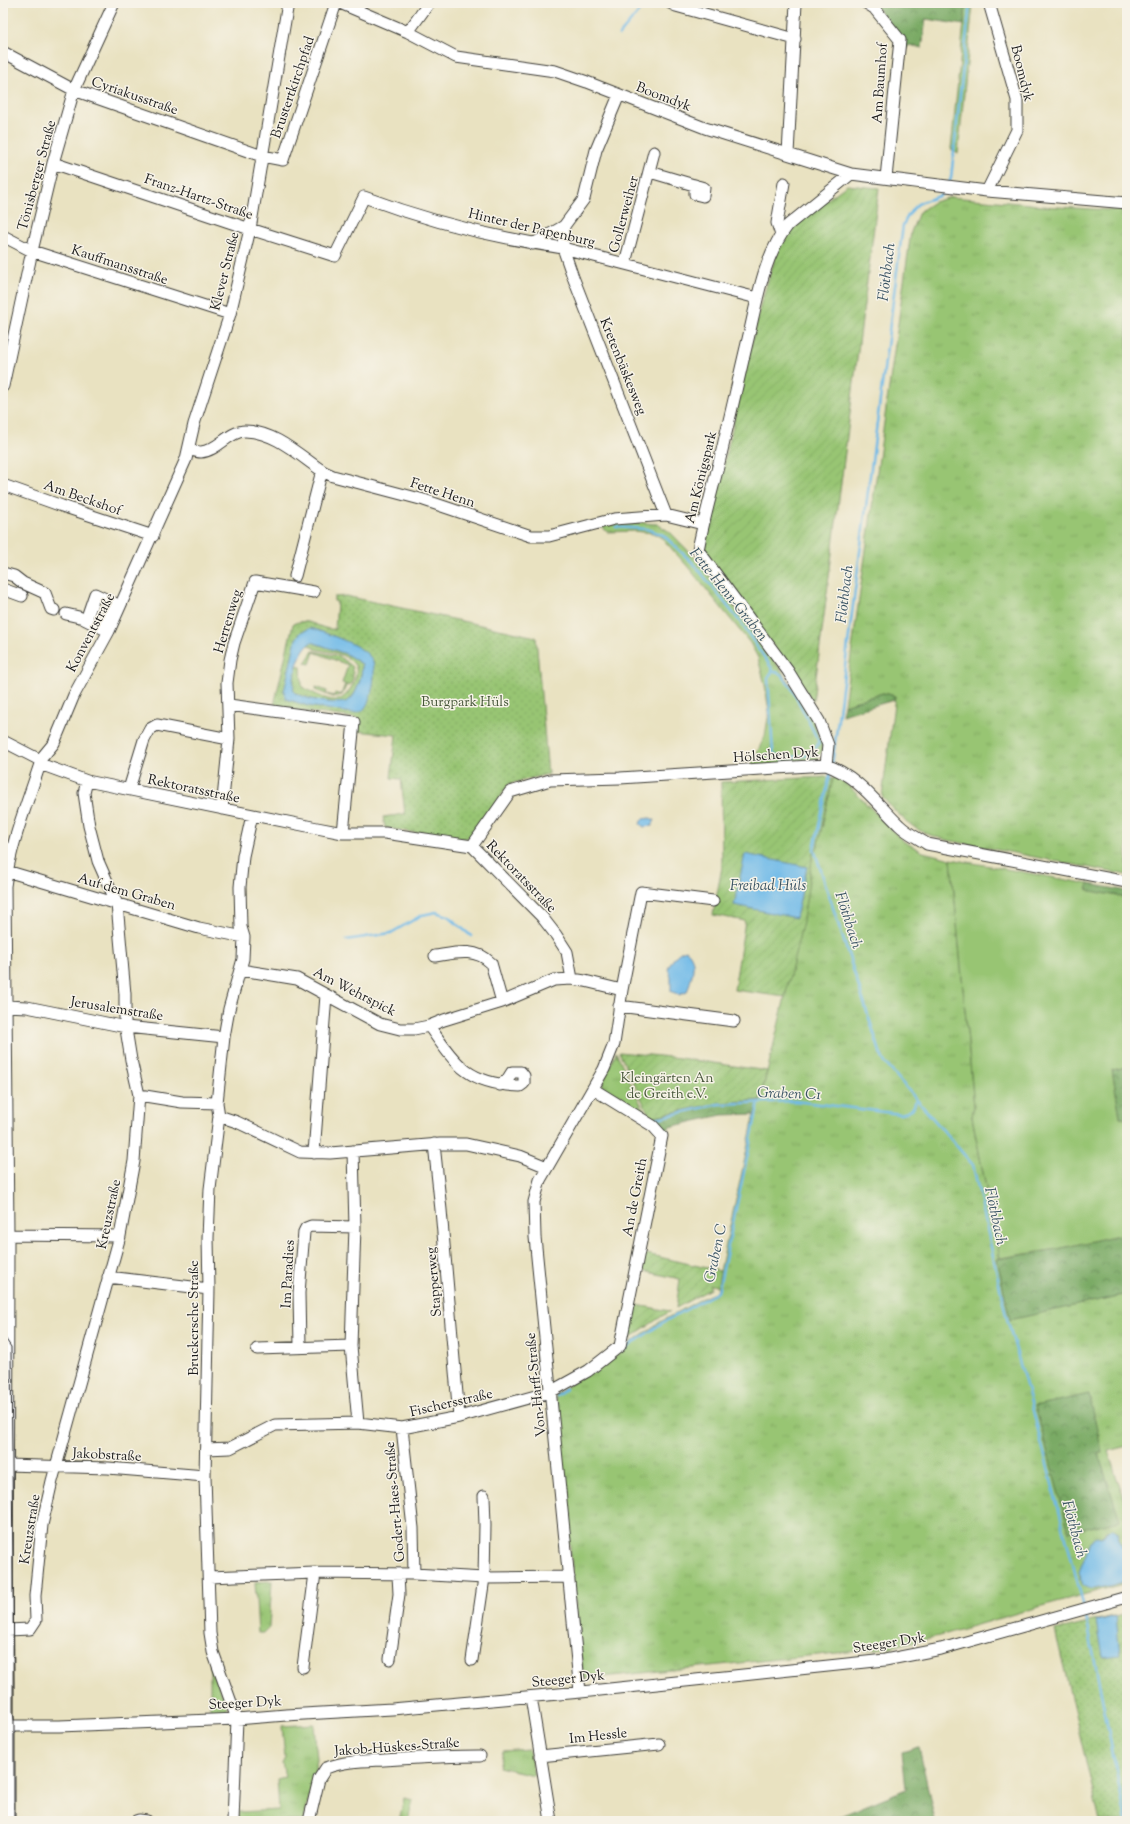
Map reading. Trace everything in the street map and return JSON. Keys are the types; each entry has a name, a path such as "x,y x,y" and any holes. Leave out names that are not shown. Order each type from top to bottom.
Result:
{"street":[{"name":"Tönisberger Straße","path":"3,386 32,251 53,163 74,90 114,3"},
{"name":"Klever Straße","path":"153,536 189,449 194,424 230,314 250,229 288,3"},
{"name":"Brustertkirchpfad","path":"262,156 283,160 336,3"},
{"name":"Boomdyk","path":"340,3 408,32 456,57 555,71 705,128 851,174 986,192 1127,203"},
{"path":"408,32 429,3"},
{"path":"670,3 676,6 795,39"},
{"path":"788,154 796,3"},
{"name":"Am Baumhof","path":"866,3 874,8 900,40 886,178"},
{"name":"Boomdyk","path":"986,192 1017,130 1017,100 989,3"},
{"name":"Cyriakusstraße","path":"3,52 74,90 262,156"},
{"path":"533,244 564,226 584,199 596,150 619,95"},
{"name":"Gollerweiher","path":"625,263 654,152"},
{"name":"Franz-Hartz-Straße","path":"53,163 336,256"},
{"name":"Gollerweiher","path":"650,172 695,185"},
{"name":"Am Königspark","path":"831,767 828,745 819,721 788,671 698,550 703,524 723,449 757,298 772,253 781,235 788,226 851,174"},
{"path":"781,235 777,223 784,183"},
{"name":"Hinter der Papenburg","path":"336,256 364,197 424,216 533,244 563,248 625,263 757,298"},
{"name":"Kretenbäskesweg","path":"564,226 563,248 666,515"},
{"name":"Kauffmansstraße","path":"3,236 32,251 230,314"},
{"name":"Fette Henn","path":"189,449 201,452 208,450 238,432 245,431 272,437 324,472 333,476 424,500 531,536 549,536 614,520 666,515 703,524"},
{"path":"295,576 320,478 324,472"},
{"name":"Am Beckshof","path":"3,485 153,536"},
{"name":"Konventstraße","path":"40,762 54,743 74,695 153,536"},
{"path":"8,575 45,593 50,609 54,610"},
{"name":"Herrenweg","path":"222,808 229,739 229,705 227,683 230,660 234,643 255,582 314,592"},
{"path":"3,589 22,596"},
{"path":"83,619 95,594 117,606"},
{"path":"66,614 83,619 106,629"},
{"path":"229,705 354,722 343,833"},
{"path":"129,789 144,740 150,729 157,725 229,739"},
{"name":"Rektoratsstraße","path":"3,741 40,762 86,781 343,833 385,833 472,846 542,917 556,935 567,952 572,979"},
{"path":"10,1821 6,1726 8,1630 8,1465 5,1429 5,870 40,762"},
{"name":"Hölschen Dyk","path":"472,846 510,792 550,780 620,778 831,767 867,790 900,826 927,844 1127,882"},
{"name":"Kreuzstraße","path":"8,1630 30,1629 36,1620 35,1596 42,1525 56,1466 120,1236 134,1161 139,1095 131,1060 126,1027 125,994 117,904 96,854 89,826 84,793 86,781"},
{"name":"Bruckersche Straße","path":"233,1821 237,1719 213,1652 210,1633 205,1476 209,1289 208,1238 210,1196 218,1116 217,1103 224,1038 234,988 241,970 244,937 241,928 240,887 243,856 252,815"},
{"name":"Auf dem Graben","path":"5,870 213,932 244,937"},
{"name":"Von-Harff-Straße","path":"580,1692 535,1237 534,1202 536,1190 604,1069 614,1044 619,1006 642,892 713,901"},
{"path":"435,956 471,952 488,960 491,963 502,1002"},
{"name":"Am Wehrspick","path":"241,970 297,979 389,1028 414,1029 429,1026 502,1002 554,980 585,980 622,990"},
{"path":"314,1153 326,995"},
{"name":"Jerusalemstraße","path":"5,1003 126,1027 224,1038"},
{"path":"619,1006 734,1021"},
{"path":"429,1026 451,1058 461,1068 484,1082 500,1086"},
{"name":"An de Greith","path":"593,1089 653,1126 662,1136 620,1346"},
{"path":"139,1095 182,1102 217,1103"},
{"path":"218,1116 237,1122 300,1152 314,1153 434,1144 466,1144 520,1156 547,1168"},
{"name":"Stapperweg","path":"434,1144 459,1417"},
{"path":"353,1151 355,1227 351,1346 358,1423"},
{"name":"Im Paradies","path":"300,1347 299,1294 304,1232 306,1228 311,1226 355,1227"},
{"path":"5,1235 120,1236"},
{"path":"108,1277 209,1289"},
{"path":"257,1349 351,1346"},
{"name":"Fischersstraße","path":"206,1448 230,1448 275,1425 358,1423 402,1428 459,1417 550,1392 588,1371 620,1346"},
{"name":"Godert-Haes-Straße","path":"402,1428 413,1528 414,1574"},
{"name":"Jakobstraße","path":"8,1465 56,1466 205,1476"},
{"path":"472,1660 484,1578 484,1496"},
{"path":"209,1577 315,1573 414,1574 484,1578 569,1577"},
{"path":"303,1666 315,1573"},
{"path":"390,1659 399,1594 398,1575"},
{"name":"Steeger Dyk","path":"6,1726 59,1726 237,1719 531,1697 885,1660 941,1648 1127,1597"},
{"path":"531,1697 551,1821"},
{"name":"Im Hessle","path":"540,1756 659,1744"},
{"name":"Jakob-Hüskes-Straße","path":"309,1821 319,1779 326,1768 337,1764 370,1761 443,1756 480,1756"},
{"path":"136,1821 147,1821"}],"green space":[{"path":"873,3 912,3 927,5 928,3 966,3 964,25 926,19 922,48 909,45 906,49 901,38"},
{"path":"966,3 973,3 958,154 951,149"},
{"path":"847,185 879,188 813,701 709,557 705,547 761,303 779,245 806,215"},
{"path":"951,197 1041,206 1127,211 1127,875 947,840 935,837 918,829 904,819 882,797 895,696 883,693 844,705 911,232 919,212 934,202"},
{"path":"635,522 657,524 670,532 697,560 758,637 809,711 824,747 817,760 806,763 750,767 765,736 769,712 765,685 758,658 750,643 688,567 662,538 653,533 635,531 607,532 601,525"},
{"name":"Burgpark Hüls","path":"346,596 536,637 548,774 509,784 475,834 467,838 458,839 385,828 383,817 405,814 401,779 391,778 396,735 356,731 357,718 276,708 274,705 293,624 304,622 325,628 335,629 337,602 334,601 334,597","holes":["311,628 356,647 364,652 374,665 358,713 308,706 284,691"]},
{"path":"312,642 346,654 362,664 362,673 359,684 354,694 348,701 337,703 321,701 298,695 294,692 293,687 296,665 301,667 302,687 319,696 333,700 341,699 353,685 356,673 354,664 346,657 314,649 312,646 307,645"},
{"path":"313,651 339,656 353,667 353,679 350,685 347,684 342,695 333,697 315,690 316,687 327,691 326,694 334,696 335,693 341,695 345,684 342,683 348,665 314,652 310,664 305,663"},
{"path":"883,693 895,696 894,700 842,715 844,705"},
{"path":"826,777 833,778 817,848 813,853 803,921 785,997 734,990 745,921 713,915 722,867 721,782"},
{"path":"838,777 843,780 903,841 923,852 951,859 974,1106 972,1117 1000,1258 997,1259 1010,1319 1127,1294 1127,1446 1108,1451 1127,1509 1127,1551 1119,1540 1108,1530 1101,1538 1085,1586 1095,1589 1127,1580 1127,1583 939,1636 886,1648 583,1679 555,1395 660,1322 703,1298 717,1292 720,1271 757,1104 759,1104 789,979 813,853 817,848 833,778"},
{"path":"951,859 1089,884 1087,889 1091,891 1127,898 1127,1067 1112,1070 1120,1117 1127,1120 1127,1233 1057,1249 1000,1258 972,1117 974,1106"},
{"path":"1089,884 1127,891 1127,898 1091,891 1087,889"},
{"path":"616,1052 647,1117 605,1092 602,1088 603,1082"},
{"name":"Kleingärten An de Greith e.V.","path":"619,1052 680,1058 767,1071 760,1100 719,1103 650,1117"},
{"path":"1127,1067 1127,1120 1120,1117 1112,1070"},
{"path":"760,1100 755,1114 722,1115 669,1127 667,1137 662,1127 651,1117 719,1103"},
{"path":"1127,1233 1127,1294 1010,1320 997,1259 1057,1249"},
{"path":"642,1253 720,1271 718,1286 710,1285 710,1289 676,1308 680,1279 639,1270"},
{"path":"631,1304 670,1311 623,1342"},
{"path":"1089,1394 1102,1452 1098,1453 1120,1520 1069,1532 1035,1406"},
{"path":"272,1581 269,1628 264,1633 258,1633 255,1582"},
{"path":"1127,1613 1127,1821 1100,1821 1055,1630"},
{"path":"210,1664 227,1706 224,1713 210,1714"},
{"path":"314,1724 317,1760 304,1821 238,1821 238,1812 279,1810 277,1779 285,1777 282,1763 285,1757 282,1726"},
{"path":"919,1747 935,1821 828,1821 906,1789 902,1752"},
{"path":"529,1749 534,1775 499,1767 503,1751"},
{"path":"404,1798 413,1800 408,1821 399,1821"}],"water":[{"path":"311,628 334,636 360,648 371,658 374,669 373,685 369,700 363,710 357,713 351,713 308,706 286,699 284,691 296,639 301,632","holes":["312,642 346,654 362,664 362,673 359,684 354,694 348,701 337,703 321,701 298,695 294,692 293,687 297,664 304,650"]},
{"path":"650,818 655,820 652,826 644,827 640,824 642,819"},
{"name":"Freibad Hüls","path":"745,854 807,867 796,918 734,905"},
{"path":"686,950 692,959 693,970 687,992 679,995 671,991 671,977 668,969 677,955"},
{"path":"1112,1528 1118,1532 1119,1540 1127,1551 1127,1580 1095,1589 1090,1589 1083,1586 1079,1572 1091,1541 1097,1537 1101,1538"},
{"path":"1116,1616 1120,1655 1103,1657 1097,1621"}],"waterway":[{"path":"619,35 646,3"},
{"name":"Flöthbach","path":"949,183 951,178 970,3"},
{"name":"Flöthbach","path":"832,765 903,225 909,213 918,204 934,198 946,189"},
{"name":"Fette-Henn-Graben","path":"616,527 647,529 663,535 694,564 741,623 773,670 782,675 791,687 819,742 813,754 782,759 773,753 768,678 773,670"},
{"name":"Flöthbach","path":"831,770 814,849 881,1055 885,1063 973,1165 1006,1315 1030,1399 1084,1607"},
{"path":"346,940 391,933 422,915 436,912 448,916 471,936"},
{"name":"Graben C1","path":"653,1119 719,1104 795,1101 901,1114 912,1110 916,1099"},
{"name":"Graben C","path":"623,1350 662,1323 718,1292 759,1102"},
{"name":"Graben C","path":"557,1396 566,1389"},
{"name":"Flöthbach","path":"1085,1611 1126,1821"}],"tram line":[{"path":"3,1335 11,1347 14,1821"}]}
